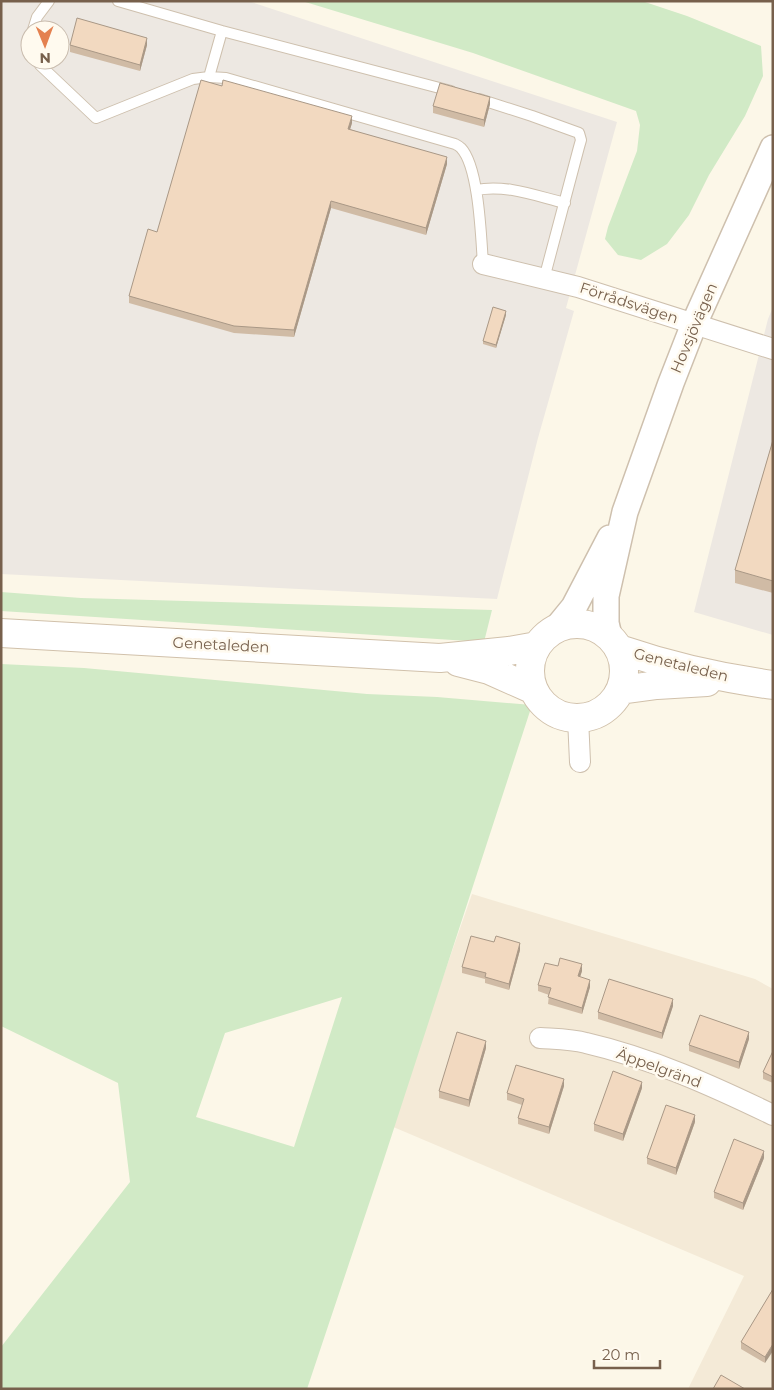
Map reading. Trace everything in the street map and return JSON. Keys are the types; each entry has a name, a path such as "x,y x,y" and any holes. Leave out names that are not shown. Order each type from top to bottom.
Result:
{"main road":[{"path":"578,624 589,625 600,630 614,643 623,659 624,670 620,690 608,707 589,717 578,718 560,715 539,698 534,690 530,668 533,656 547,637 567,625 578,624"},
{"name":"Genetaleden","path":"1,633 440,658 509,652 547,637"},
{"name":"Genetaleden","path":"614,643 659,662 743,681 773,685"},
{"name":"Genetaleden","path":"440,658 489,670 534,690"},
{"name":"Genetaleden","path":"620,690 657,685 743,681"}],"street":[{"name":"Hovsjövägen","path":"614,643 606,623 606,596 625,512 694,324 773,148"},
{"name":"Förrådsvägen","path":"483,264 578,287 773,349"},
{"name":"Hovsjövägen","path":"547,637 574,606 625,512"},
{"path":"578,718 580,762"},
{"name":"Äppelgränd","path":"540,1038 585,1042 648,1061 729,1094 773,1115"}],"lane":[{"path":"36,20 49,1"},
{"path":"118,1 222,31 462,94 579,133 581,140 544,278"},
{"path":"209,77 222,31"},
{"path":"45,70 96,118 193,79 209,77 226,78 455,144 467,156 476,190 483,264"},
{"path":"476,190 504,188 565,203"}],"shaded area":[{"path":"1,1 248,1 617,122 566,308 574,311 538,438 497,599 1,574"},
{"path":"773,307 773,635 694,612 768,319"},
{"path":"472,894 755,979 773,989 773,1389 688,1389 744,1276 391,1126"}],"green space":[{"path":"302,1 642,1 687,16 761,46 763,76 745,116 709,175 689,215 667,244 641,260 618,255 605,239 637,151 640,125 636,111 473,53"},
{"path":"1,592 81,598 492,610 484,642 1,611"},
{"path":"1,664 84,668 367,694 437,697 532,705 307,1389 1,1389 1,1347 130,1182 118,1083 1,1026","holes":["342,997 294,1147 196,1117 225,1033"]}],"building":[{"path":"77,18 147,38 140,65 70,45"},
{"path":"201,80 222,86 223,80 352,116 348,129 447,157 426,228 331,201 294,330 234,326 129,296 148,229 157,232"},
{"path":"440,83 490,97 484,120 433,106"},
{"path":"493,307 506,311 496,345 483,341"},
{"path":"773,440 773,581 735,570"},
{"path":"471,936 494,942 496,936 520,943 509,984 485,977 486,973 462,967"},
{"path":"560,958 582,964 578,976 590,980 582,1008 548,997 551,988 538,985 545,963 558,966"},
{"path":"609,979 673,999 662,1033 598,1012"},
{"path":"700,1015 749,1032 739,1062 689,1045"},
{"path":"457,1032 486,1041 469,1100 439,1091"},
{"path":"773,1051 773,1077 763,1072"},
{"path":"516,1065 564,1079 549,1127 518,1118 524,1099 507,1093"},
{"path":"613,1071 642,1082 623,1134 594,1124"},
{"path":"666,1105 695,1115 676,1168 647,1158"},
{"path":"734,1139 764,1151 743,1203 714,1192"},
{"path":"773,1289 773,1344 765,1357 741,1342"},
{"path":"721,1375 745,1389 713,1389"}]}
